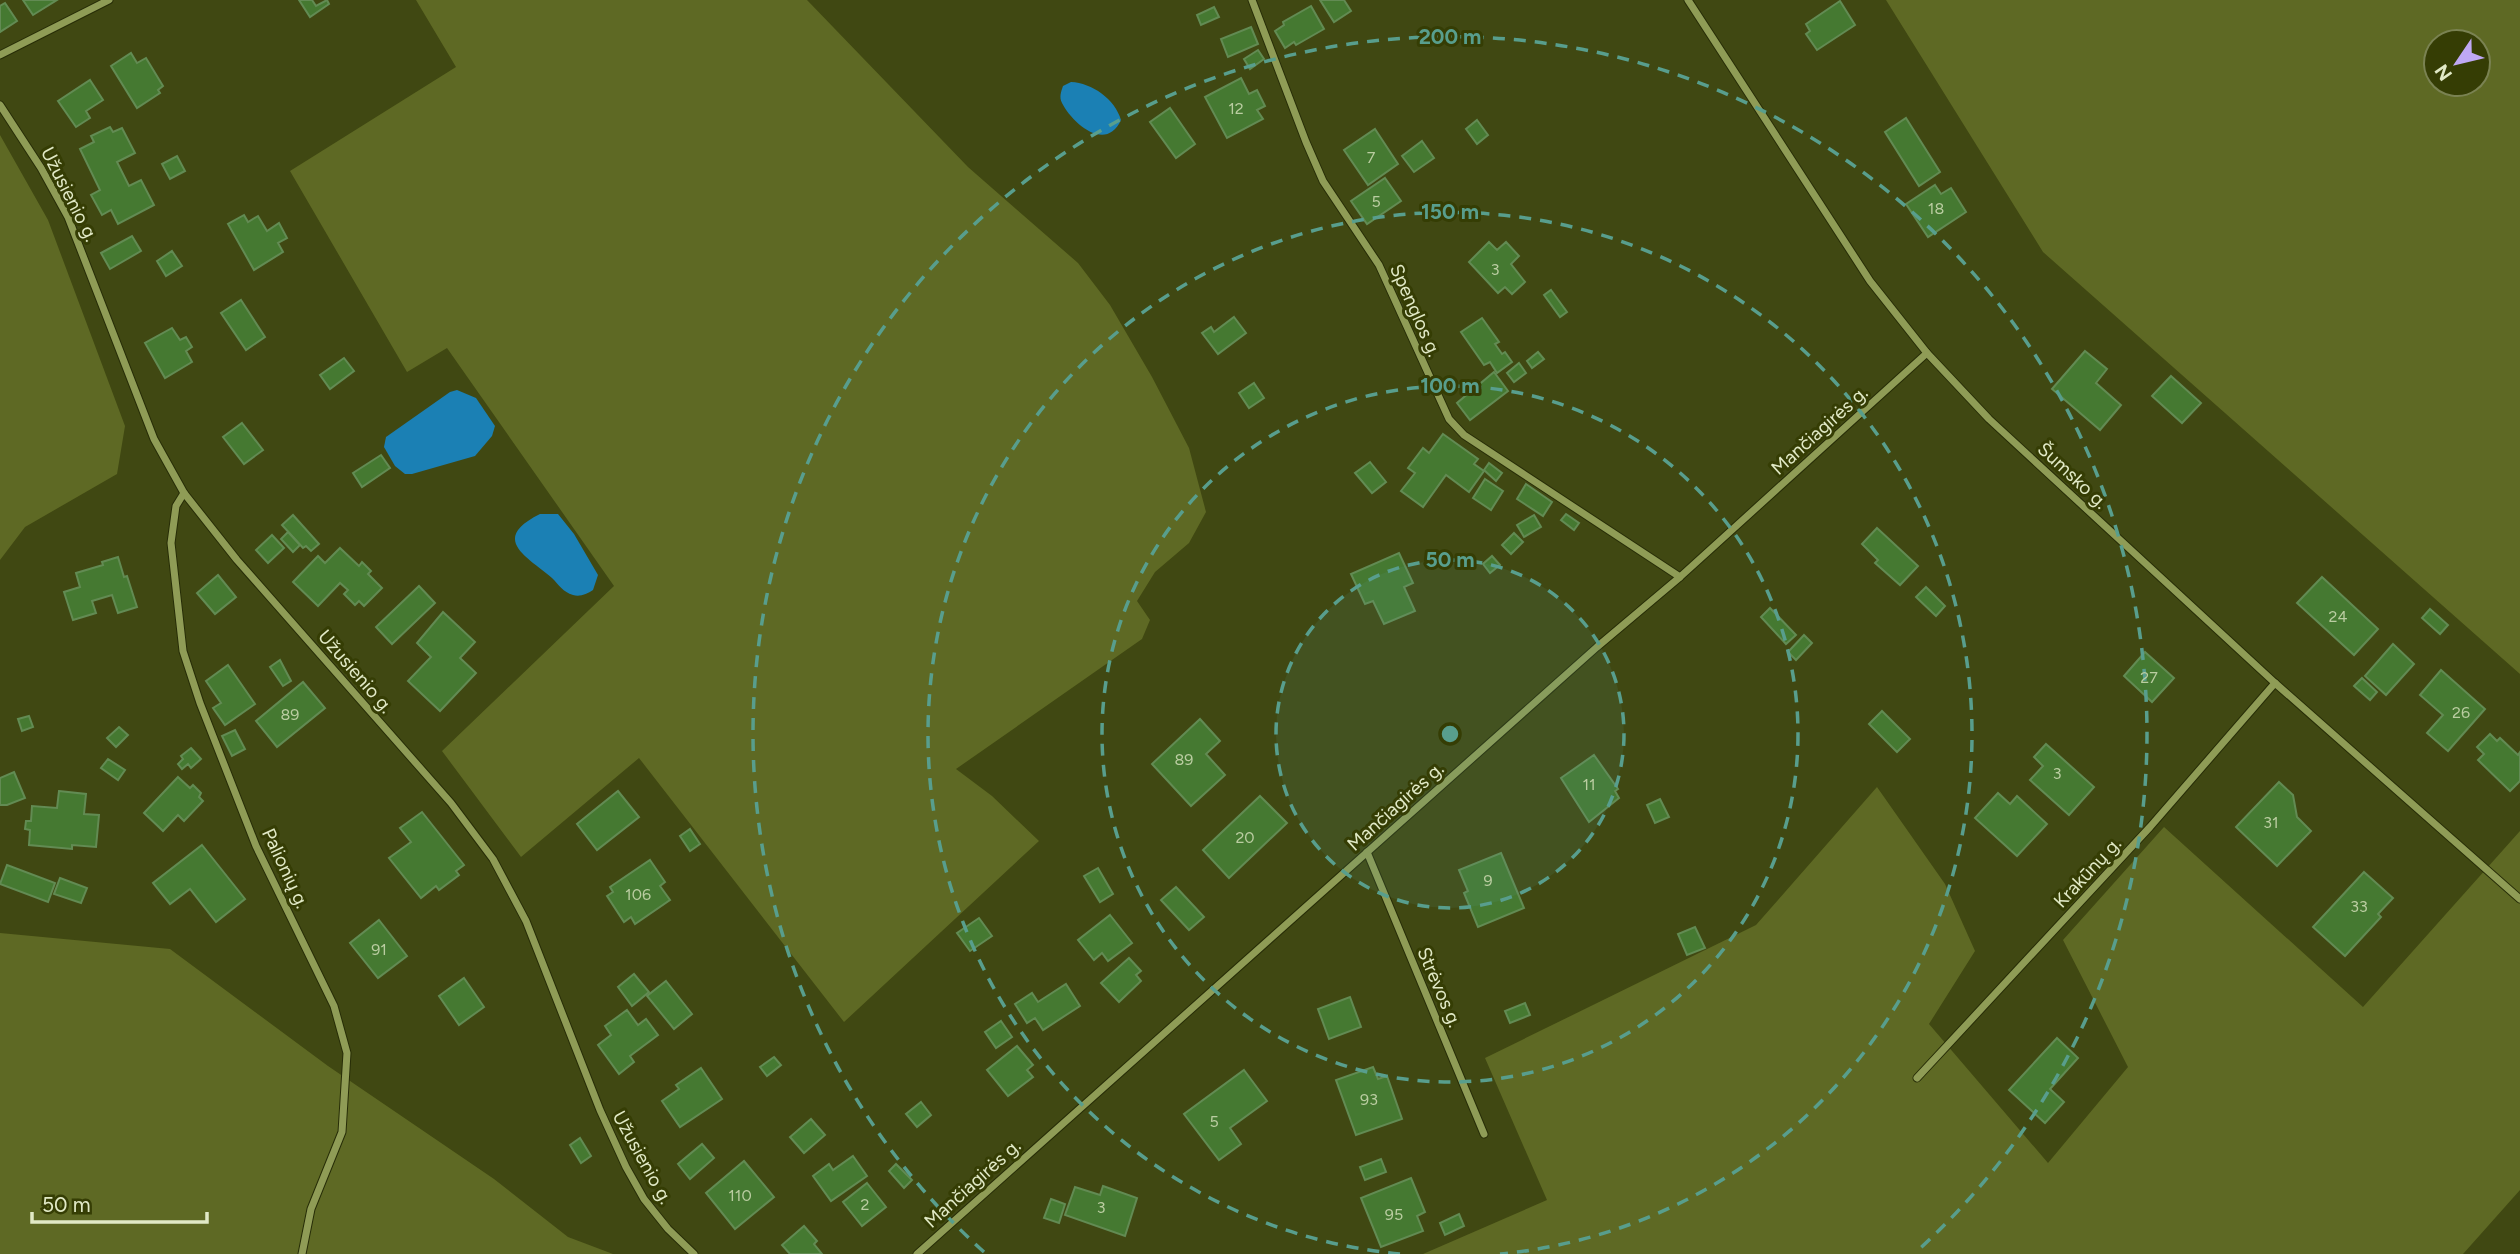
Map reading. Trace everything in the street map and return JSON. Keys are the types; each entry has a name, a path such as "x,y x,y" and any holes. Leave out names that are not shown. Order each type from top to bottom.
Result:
{"street":[{"path":"0,55 109,0"},
{"name":"Spenglos g.","path":"1252,0 1323,181 1379,265 1449,419 1464,435 1680,577"},
{"name":"Šumsko g.","path":"1688,0 1870,281 1927,354 1989,419 2275,683 2520,899"},
{"name":"Užusienio g.","path":"0,105 41,168 68,217 154,439 184,493 237,559 450,803 493,859 526,920 600,1110 626,1167 644,1199 668,1229 694,1254"},
{"name":"Mančiagirės g.","path":"916,1254 1587,656 1680,577 1927,354"},
{"name":"Palionių g.","path":"184,493 176,506 171,543 183,651 200,703 256,846 334,1006 347,1053 342,1132 311,1209 302,1254"},
{"name":"Krakūnų g.","path":"1917,1078 2150,827 2275,683"},
{"name":"Strėvos g.","path":"1367,852 1484,1134"}],"green space":[{"path":"416,0 807,0 968,167 1078,263 1110,305 1189,448 1206,512 1189,543 1155,572 1137,601 1150,620 1142,639 956,769 992,796 1039,841 844,1022 639,758 521,857 442,751 614,586 447,348 407,372 290,171 456,67"},
{"path":"1886,0 2520,0 2520,674 2043,252"},
{"path":"0,135 48,220 125,426 117,474 25,527 0,560"},
{"path":"1877,787 1945,884 1975,951 1929,1024 2048,1163 2128,1067 2063,940 2164,827 2363,1007 2520,831 2520,1190 2463,1254 1423,1254 1547,1200 1485,1058 1756,925"},
{"path":"0,933 170,949 328,1066 494,1179 568,1237 613,1254 0,1254"}],"water":[{"path":"1071,82 1087,85 1114,105 1121,120 1115,130 1098,134 1073,119 1060,97 1063,86"},
{"path":"457,390 476,398 495,426 492,436 475,456 405,474 395,466 384,447 386,437 450,392"},
{"path":"540,514 558,514 574,534 598,575 593,590 578,596 566,592 517,547 517,531"}],"building":[{"path":"23,0 57,0 33,15"},
{"path":"299,0 312,0 316,6 327,0 329,4 310,17"},
{"path":"1320,0 1344,0 1351,11 1334,22"},
{"path":"1840,1 1855,25 1817,50 1806,34 1810,31 1806,24"},
{"path":"5,3 17,21 0,32 0,6"},
{"path":"1311,6 1324,29 1296,45 1294,42 1285,48 1275,31 1284,25 1283,22"},
{"path":"1214,7 1219,17 1201,25 1197,15"},
{"path":"1251,27 1258,44 1228,57 1221,39"},
{"path":"1258,50 1264,59 1250,69 1244,59"},
{"path":"131,53 137,63 146,58 163,86 158,90 160,93 137,108 111,66"},
{"path":"1241,78 1249,94 1257,90 1265,106 1257,110 1263,119 1227,138 1205,97"},
{"path":"90,80 103,100 86,111 90,118 76,127 58,101"},
{"path":"1170,108 1195,144 1176,158 1150,122"},
{"path":"1906,118 1940,172 1919,186 1885,132"},
{"path":"1477,120 1488,135 1477,144 1466,129"},
{"path":"110,127 113,132 122,128 135,153 117,162 129,186 141,180 154,205 118,224 111,210 102,215 91,195 100,190 80,149 94,142 91,136"},
{"path":"1375,129 1398,164 1368,185 1344,150"},
{"path":"1422,141 1434,158 1414,172 1402,156"},
{"path":"177,156 185,171 170,179 162,164"},
{"path":"1385,178 1401,201 1367,224 1351,201"},
{"path":"1935,185 1941,194 1951,188 1966,212 1928,237 1906,204"},
{"path":"244,215 248,222 258,216 267,231 279,223 287,238 278,243 283,252 254,270 228,224"},
{"path":"132,236 141,251 110,269 101,253"},
{"path":"1489,242 1497,250 1506,242 1519,256 1511,264 1525,282 1512,294 1505,287 1498,293 1469,262"},
{"path":"172,251 182,266 166,276 157,261"},
{"path":"1551,290 1567,312 1560,317 1544,295"},
{"path":"241,300 265,337 246,350 221,313"},
{"path":"1234,317 1246,333 1218,354 1202,333 1211,327 1214,332"},
{"path":"1482,318 1499,342 1495,344 1512,362 1497,373 1490,362 1484,365 1461,332"},
{"path":"172,328 180,340 186,337 192,347 186,351 192,362 165,378 145,343"},
{"path":"2085,351 2107,369 2096,383 2121,405 2100,430 2052,389"},
{"path":"1538,352 1544,359 1532,368 1527,361"},
{"path":"344,358 354,371 330,389 320,375"},
{"path":"1519,363 1526,373 1514,382 1507,373"},
{"path":"1494,372 1508,391 1470,420 1457,403"},
{"path":"2171,376 2201,403 2182,423 2152,396"},
{"path":"1254,383 1264,398 1249,408 1239,393"},
{"path":"242,423 263,450 244,464 223,437"},
{"path":"1443,434 1478,459 1474,464 1484,471 1469,492 1446,475 1423,507 1401,491 1415,473 1408,468 1423,448 1429,453"},
{"path":"381,455 390,468 362,487 353,473"},
{"path":"1370,462 1386,482 1372,493 1355,473"},
{"path":"1489,463 1502,473 1496,481 1484,470"},
{"path":"1485,479 1503,491 1491,510 1473,498"},
{"path":"1526,484 1552,502 1543,516 1517,499"},
{"path":"1566,514 1579,523 1574,530 1561,520"},
{"path":"293,515 319,544 311,551 306,546 303,548 282,525"},
{"path":"1534,515 1541,527 1524,537 1517,525"},
{"path":"1877,528 1918,566 1900,585 1875,563 1878,560 1862,544"},
{"path":"288,532 300,545 293,552 281,539"},
{"path":"1514,533 1523,542 1511,554 1502,545"},
{"path":"272,535 284,548 268,563 256,550"},
{"path":"340,548 359,566 362,562 371,571 368,574 382,588 364,606 359,601 355,605 344,594 348,590 340,583 318,606 293,582 318,556 325,563"},
{"path":"1399,553 1413,583 1404,587 1415,611 1384,624 1373,601 1365,604 1351,574"},
{"path":"1492,556 1500,565 1490,573 1483,564"},
{"path":"118,557 137,607 118,613 112,595 92,601 96,613 73,620 64,592 80,587 76,573 103,565 102,562"},
{"path":"218,575 236,597 215,614 197,593"},
{"path":"2322,577 2378,629 2354,655 2297,603"},
{"path":"419,586 435,603 392,644 376,627"},
{"path":"1926,587 1945,606 1936,616 1916,597"},
{"path":"1770,608 1796,635 1786,644 1761,617"},
{"path":"2430,609 2448,625 2440,634 2422,618"},
{"path":"443,612 475,642 460,658 476,673 440,711 408,681 431,657 417,643"},
{"path":"1804,635 1812,643 1796,660 1788,652"},
{"path":"2393,644 2414,664 2386,695 2365,676"},
{"path":"2145,652 2174,678 2152,702 2124,676"},
{"path":"280,660 291,681 283,686 270,667"},
{"path":"228,665 255,704 225,725 213,708 221,703 206,681"},
{"path":"2441,670 2485,709 2448,751 2427,733 2443,715 2420,695"},
{"path":"2362,678 2377,692 2370,700 2354,686"},
{"path":"303,682 325,708 277,747 256,721"},
{"path":"1882,711 1910,739 1897,752 1869,724"},
{"path":"29,716 33,727 22,731 18,719"},
{"path":"1200,719 1220,741 1206,754 1225,775 1191,806 1152,764"},
{"path":"119,727 128,735 116,747 107,738"},
{"path":"235,730 245,749 232,756 222,736"},
{"path":"2490,734 2497,741 2500,738 2518,755 2520,752 2520,781 2510,791 2478,760 2484,754 2477,747"},
{"path":"2046,744 2094,787 2069,815 2030,780 2043,766 2034,757"},
{"path":"191,748 201,759 191,768 188,764 182,769 178,764 183,759 181,756"},
{"path":"1594,755 1618,789 1615,791 1619,798 1589,822 1561,778"},
{"path":"108,759 125,770 118,780 101,768"},
{"path":"14,772 25,798 0,805 0,778"},
{"path":"178,777 190,788 193,785 201,793 199,797 203,801 184,821 178,815 163,831 144,813"},
{"path":"2279,782 2293,795 2297,817 2311,831 2277,866 2236,827"},
{"path":"59,791 86,794 84,814 99,815 96,847 72,845 72,849 29,845 30,830 25,829 26,821 31,821 32,806 57,808"},
{"path":"618,791 639,817 597,850 577,824"},
{"path":"1998,793 2010,804 2017,796 2047,824 2017,856 1975,818"},
{"path":"1260,796 1287,823 1229,878 1203,850"},
{"path":"1660,799 1669,817 1655,823 1647,805"},
{"path":"422,812 464,865 456,871 459,875 439,890 436,886 421,898 389,858 411,842 400,828"},
{"path":"690,829 700,844 690,851 680,836"},
{"path":"202,845 245,899 216,922 190,889 170,904 153,883"},
{"path":"1501,853 1524,908 1478,927 1464,893 1468,891 1459,870"},
{"path":"650,860 665,882 660,886 670,900 635,924 631,917 624,922 607,896 613,892 610,887"},
{"path":"7,865 55,883 48,902 0,884"},
{"path":"1098,868 1113,894 1100,902 1084,876"},
{"path":"2364,872 2393,898 2378,914 2381,917 2345,956 2313,927"},
{"path":"60,878 87,888 81,903 54,894"},
{"path":"1176,887 1204,917 1189,930 1161,900"},
{"path":"1110,915 1132,943 1108,961 1102,953 1094,960 1078,940"},
{"path":"979,918 992,936 970,951 957,933"},
{"path":"379,920 407,956 378,978 350,943"},
{"path":"1695,927 1705,948 1687,955 1678,934"},
{"path":"1129,958 1141,971 1136,975 1141,981 1119,1002 1101,983"},
{"path":"634,974 649,992 632,1006 618,987"},
{"path":"464,978 484,1007 459,1025 439,996"},
{"path":"666,981 692,1014 674,1029 647,996"},
{"path":"1066,984 1080,1006 1043,1030 1035,1018 1027,1023 1015,1004 1032,993 1038,1002"},
{"path":"1350,997 1361,1027 1329,1039 1318,1009"},
{"path":"1525,1003 1530,1015 1510,1023 1505,1011"},
{"path":"627,1010 638,1025 646,1019 658,1035 630,1056 634,1062 619,1074 598,1045 611,1035 605,1026"},
{"path":"1001,1021 1012,1037 996,1048 985,1032"},
{"path":"2057,1038 2078,1058 2050,1089 2064,1102 2045,1123 2009,1090"},
{"path":"1017,1046 1033,1065 1027,1070 1033,1077 1008,1096 987,1070"},
{"path":"774,1057 781,1065 767,1076 760,1067"},
{"path":"1373,1067 1378,1079 1387,1076 1402,1119 1356,1135 1336,1080"},
{"path":"701,1068 722,1099 680,1127 662,1101 679,1089 676,1085"},
{"path":"1244,1070 1267,1101 1230,1128 1241,1144 1219,1160 1184,1114"},
{"path":"921,1102 931,1115 917,1127 906,1114"},
{"path":"811,1119 825,1135 804,1153 790,1137"},
{"path":"580,1138 591,1156 581,1163 570,1145"},
{"path":"702,1144 714,1158 690,1179 678,1164"},
{"path":"853,1156 867,1176 831,1201 813,1176 829,1164 833,1170"},
{"path":"1381,1159 1386,1172 1365,1180 1360,1167"},
{"path":"744,1161 774,1197 735,1229 706,1193"},
{"path":"896,1164 912,1180 904,1188 889,1171"},
{"path":"1411,1178 1425,1212 1417,1216 1423,1231 1381,1247 1361,1198"},
{"path":"867,1183 886,1207 862,1226 843,1202"},
{"path":"1103,1186 1137,1198 1125,1236 1065,1215 1075,1187 1100,1195"},
{"path":"1051,1199 1065,1204 1059,1223 1044,1218"},
{"path":"1459,1214 1464,1226 1445,1235 1440,1223"},
{"path":"804,1226 817,1241 814,1244 822,1254 790,1254 782,1245"}]}
